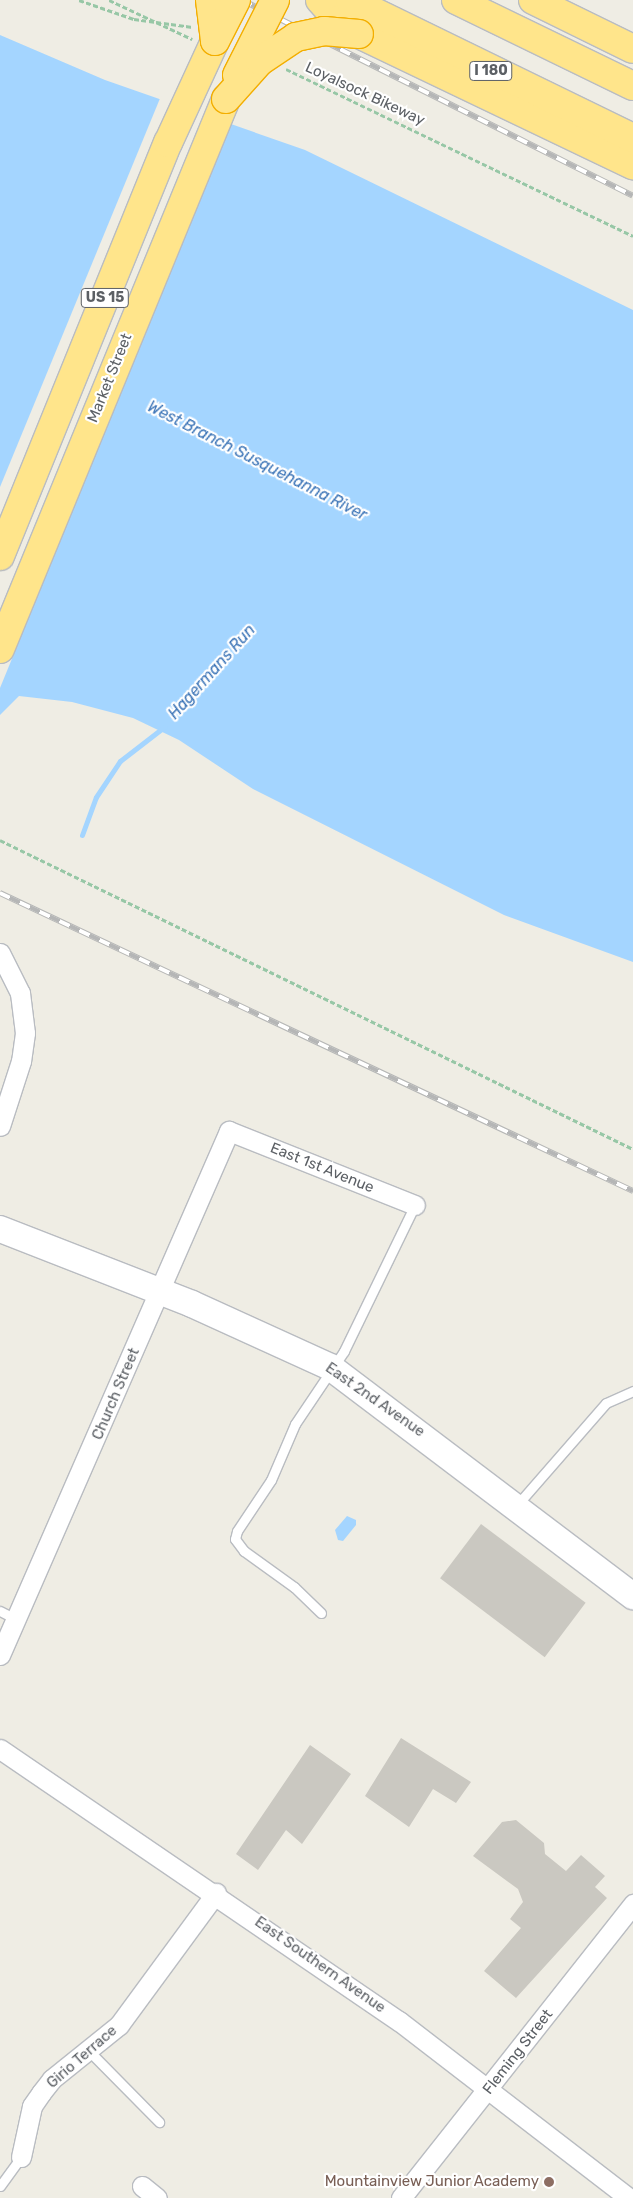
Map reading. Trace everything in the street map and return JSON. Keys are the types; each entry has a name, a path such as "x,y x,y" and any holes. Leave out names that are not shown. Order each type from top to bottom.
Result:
{"highway":[{"path":"202,36 210,0"},
{"path":"202,36 236,0"},
{"name":"Market Street","path":"0,649 226,99 275,0"},
{"path":"320,0 338,20 359,34 633,165"},
{"name":"I 180","path":"350,0 633,138"},
{"path":"456,0 633,86"},
{"path":"533,0 633,49"},
{"path":"226,99 260,61 296,37 324,32 359,34"},
{"name":"US 15","path":"0,556 154,178 202,36"}],"street":[{"path":"0,953 16,981 25,1020 21,1061 0,1126"},
{"name":"East 1st Avenue","path":"229,1131 415,1205"},
{"name":"Church Street","path":"0,1655 8,1615 160,1292 229,1131"},
{"name":"East 2nd Avenue","path":"0,1229 160,1292 330,1367 518,1505 633,1596"},
{"name":"East Southern Avenue","path":"0,1749 216,1893 489,2089 629,2198"},
{"name":"Girio Terrace","path":"21,2157 32,2106 52,2078 89,2051 119,2025 216,1893"},
{"name":"Fleming Street","path":"401,2198 489,2089 633,1904"},
{"path":"142,2186 157,2198"}],"lane":[{"path":"321,1613 235,1539 330,1367 344,1351 415,1205"},
{"path":"518,1505 606,1403 633,1391"},
{"path":"89,2051 159,2122"},
{"path":"0,2186 21,2157"}],"path":[{"path":"78,0 134,19 202,36"},
{"path":"109,0 202,36"},
{"name":"Loyalsock Bikeway","path":"284,67 633,236"},
{"path":"0,840 633,1149"}],"water":[{"name":"West Branch Susquehanna River","path":"0,35 105,80 305,150 633,310 633,962 504,915 253,789 179,740 133,718 72,702 19,696 0,715"},
{"path":"347,1516 356,1520 356,1525 343,1541 338,1540 335,1530"}],"pier":[{"path":"161,96 233,119 0,688 0,487"}],"building":[{"path":"481,1524 586,1603 545,1657 440,1578"},
{"path":"401,1738 471,1782 456,1803 433,1789 409,1827 365,1796"},
{"path":"310,1745 351,1774 302,1844 286,1830 258,1870 236,1854"},
{"path":"516,1820 544,1843 545,1854 566,1871 581,1855 605,1876 595,1887 607,1898 516,1998 484,1971 521,1928 510,1919 523,1902 518,1889 473,1856 502,1822"}],"waterway":[{"name":"Hagermans Run","path":"82,835 96,797 120,761 164,727"}],"railway":[{"path":"242,0 633,196"},
{"path":"0,893 633,1191"}],"place":[{"name":"Mountainview Junior Academy","path":"549,2182"}]}
